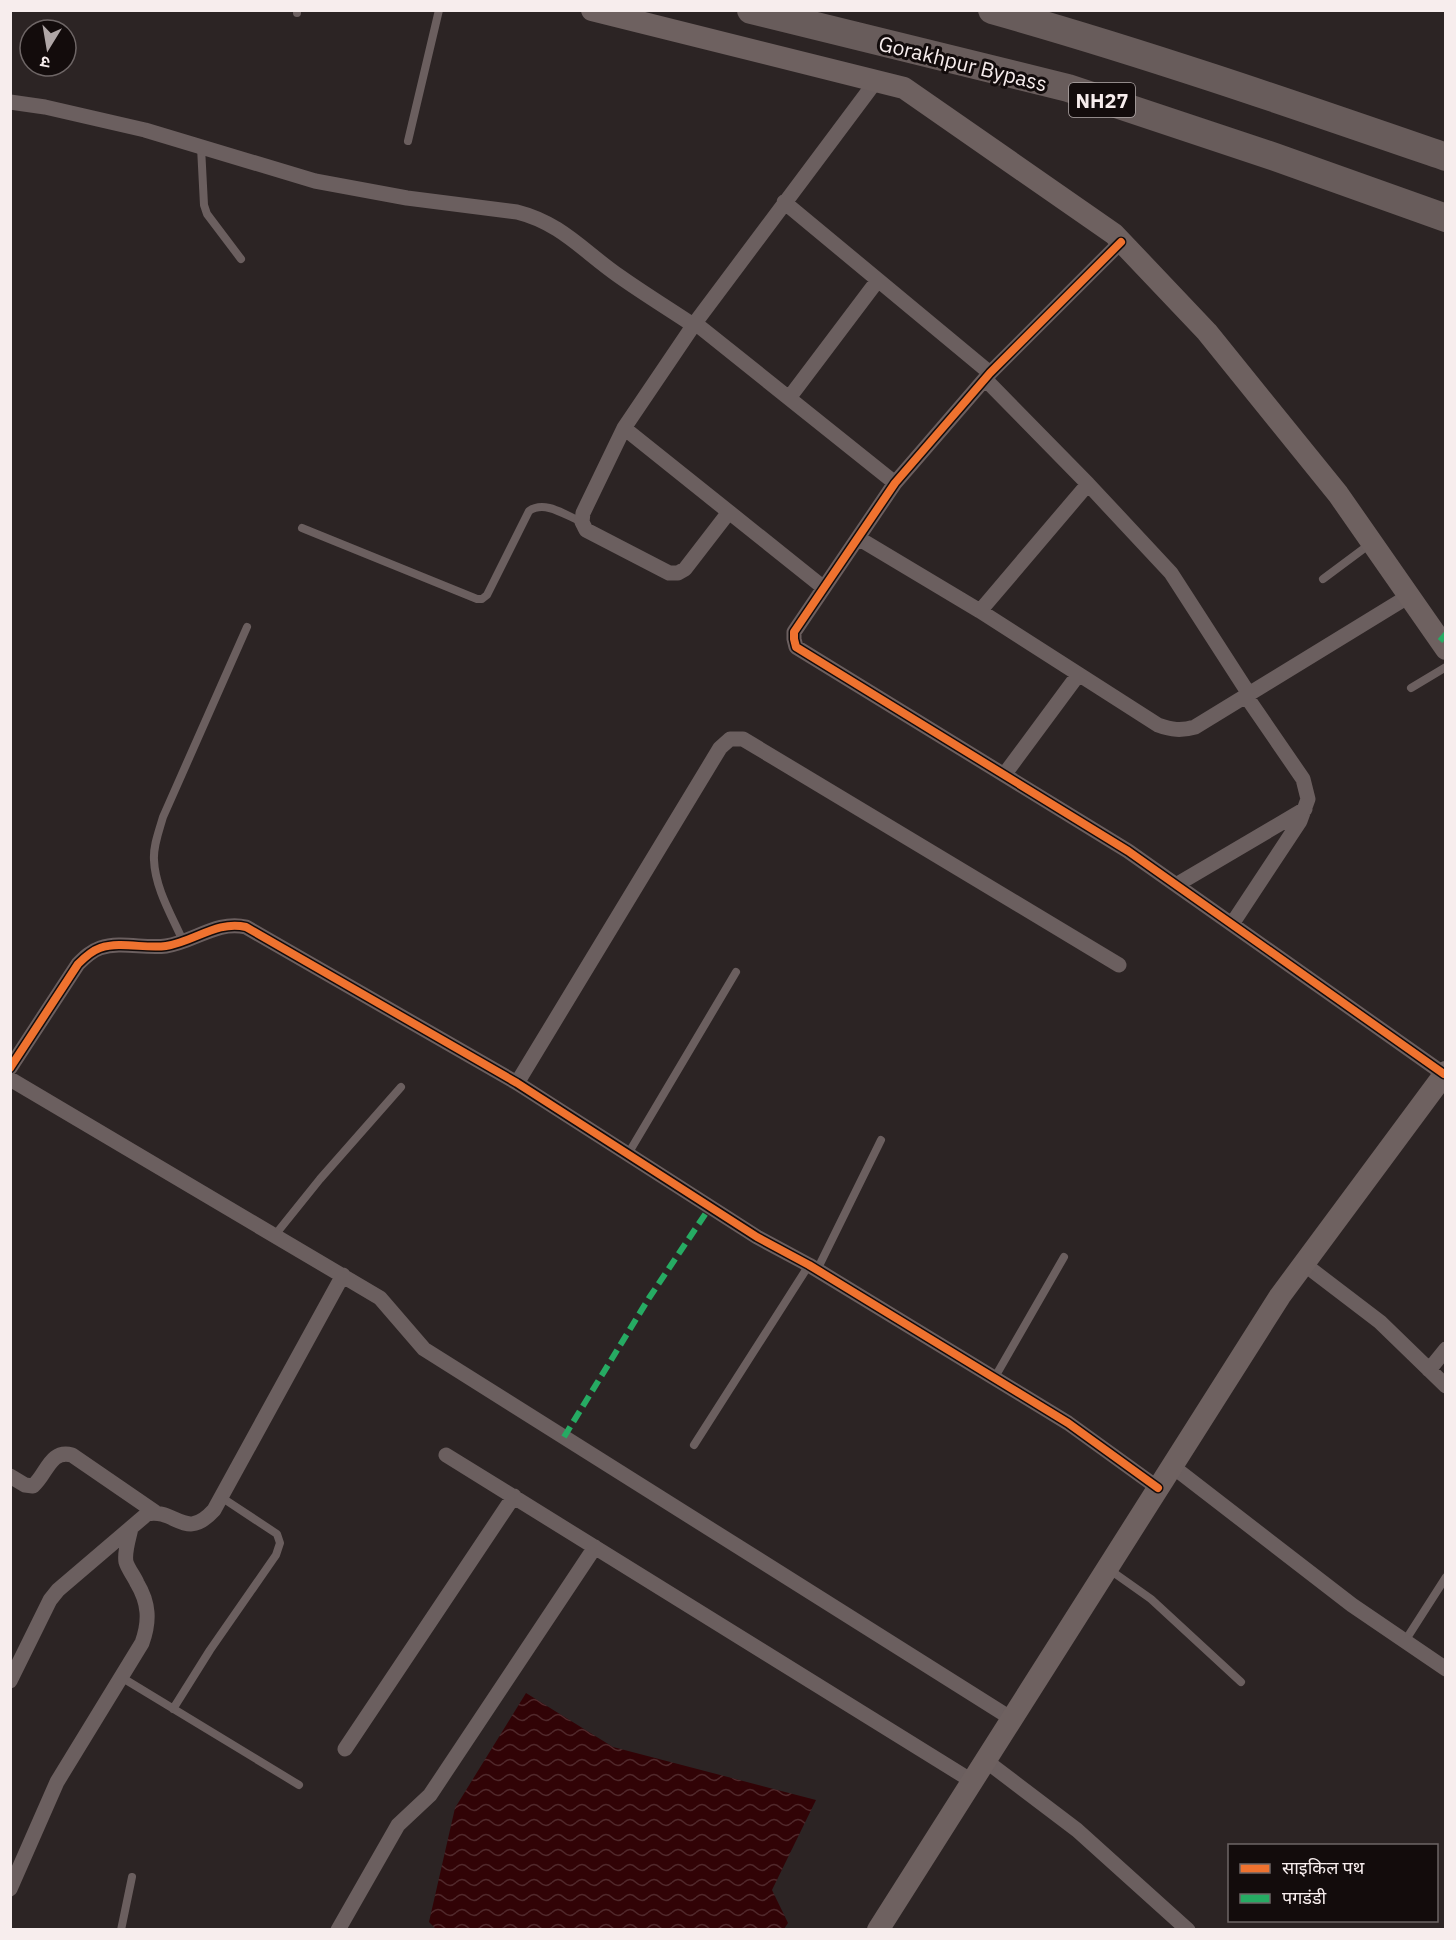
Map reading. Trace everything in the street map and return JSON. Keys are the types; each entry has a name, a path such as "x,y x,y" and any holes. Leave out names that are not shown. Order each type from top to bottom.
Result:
{"highway":[{"name":"Gorakhpur Bypass","path":"751,10 1068,88 1275,157 1446,218"},
{"name":"NH27","path":"992,10 1113,46 1446,157"}],"main road":[{"path":"592,10 904,88 1114,234 1207,332 1338,494 1446,649"},
{"path":"878,1929 1280,1296 1445,1073"}],"street":[{"path":"729,512 685,568 678,573 669,573 586,530 582,522 583,513 624,428 694,324 876,81"},
{"path":"10,102 45,107 145,130 315,181 407,198 517,212 534,217 562,232 617,275 694,324 895,483"},
{"path":"784,202 878,280 987,376 1172,573 1303,779 1308,799 1305,809 1282,850 1232,924"},
{"path":"1121,242 987,376 895,483 794,632 796,647 1128,851 1445,1073"},
{"path":"789,398 878,280"},
{"path":"624,428 824,588"},
{"path":"980,611 1088,484"},
{"path":"858,538 980,611 1158,725 1171,730 1195,727 1409,596"},
{"path":"1004,775 1078,675"},
{"path":"517,1083 720,748 730,739 742,739 1119,965"},
{"path":"1176,885 1305,809"},
{"path":"10,1068 78,964 88,954 101,948 114,946 162,946 183,941 222,926 235,924 246,927 517,1083 757,1237 813,1267 1068,1423 1158,1488"},
{"path":"10,1079 380,1298 424,1349 1012,1719"},
{"path":"1304,1264 1380,1322 1446,1386"},
{"path":"10,1476 25,1485 33,1486 56,1456 64,1453 72,1455 154,1512 181,1523 193,1525 204,1521 221,1497 343,1275"},
{"path":"1429,1370 1446,1349"},
{"path":"446,1455 972,1781"},
{"path":"1172,1466 1352,1605 1446,1669"},
{"path":"345,1749 514,1496"},
{"path":"10,1681 54,1595 147,1514 154,1512"},
{"path":"10,1889 57,1782 122,1677 147,1630 148,1617 143,1593 126,1558 131,1528"},
{"path":"338,1929 398,1825 430,1796 595,1547"},
{"path":"986,1761 1077,1830 1188,1929"}],"lane":[{"path":"408,141 439,10"},
{"path":"201,146 204,204 207,214 241,259"},
{"path":"302,528 477,599 482,599 487,595 529,511 536,506 546,506 582,522"},
{"path":"1323,579 1372,543"},
{"path":"183,941 158,881 153,858 156,839 163,818 247,627"},
{"path":"1412,688 1446,667"},
{"path":"628,1154 736,972"},
{"path":"275,1235 320,1179 401,1087"},
{"path":"694,1445 813,1267 881,1140"},
{"path":"994,1377 1064,1257"},
{"path":"173,1708 276,1555 280,1543 277,1534 221,1497"},
{"path":"1107,1568 1151,1599 1241,1682"},
{"path":"1404,1641 1446,1577"},
{"path":"122,1677 299,1785"},
{"path":"122,1929 132,1877"}],"water":[{"path":"526,1693 613,1747 816,1800 772,1890 788,1923 784,1929 436,1929 429,1922 455,1808"}],"marked path":[{"path":"1440,641 1446,634"},
{"path":"564,1437 649,1298 710,1207"}],"cycle path":[{"path":"1121,242 990,373 895,483 794,632 796,647 1128,851 1444,1074"},
{"path":"10,1068 78,964 94,951 116,945 166,946 225,926 246,927 517,1083 757,1237 809,1265 1068,1423 1158,1488"}]}
